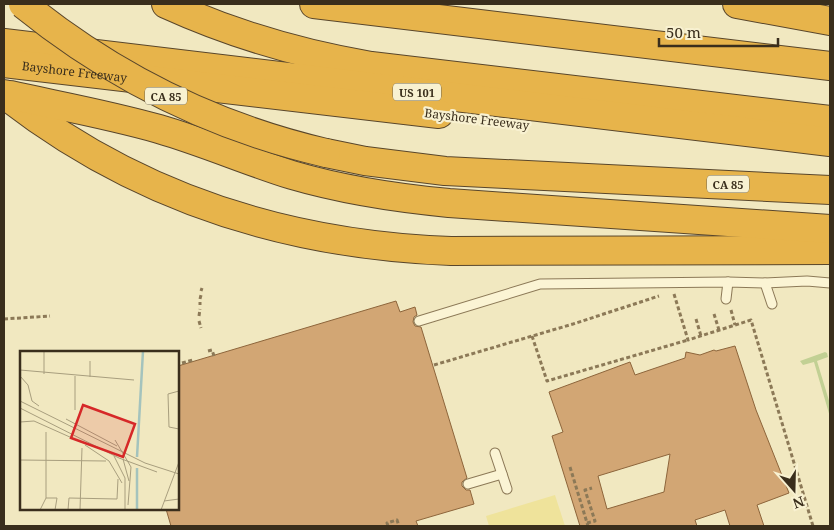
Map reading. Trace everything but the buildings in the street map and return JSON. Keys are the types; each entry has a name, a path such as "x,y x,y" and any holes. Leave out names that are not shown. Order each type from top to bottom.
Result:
{"highway":[{"name":"CA 85","path":"23,4 92,54 166,97 231,125 265,137 326,153 403,166 454,171 830,190"},
{"path":"166,4 218,25 292,50 363,65 417,64 830,105"},
{"path":"205,4 260,25 417,64 830,120"},
{"path":"314,4 830,66"},
{"path":"749,6 830,19"},
{"name":"US 101","path":"4,43 830,142"},
{"name":"Bayshore Freeway","path":"4,63 830,161"},
{"path":"4,94 45,124 92,154 141,180 250,221 328,239 408,249 451,251 830,250"},
{"path":"4,94 114,117 159,129 330,185 396,197 449,203 830,229"}],"lane":[{"path":"419,320 540,284 765,283 807,281 830,283"},
{"path":"726,299 728,282"},
{"path":"765,283 772,304"},
{"path":"495,453 507,489"},
{"path":"468,484 502,474"}],"path":[{"path":"674,291 688,340"},
{"path":"434,365 664,294"},
{"path":"201,298 199,318 201,328"},
{"path":"730,309 735,325"},
{"path":"714,314 720,330"},
{"path":"4,319 50,316"},
{"path":"696,319 701,336"},
{"path":"532,336 547,381 751,320 813,526"},
{"path":"208,351 212,350 214,356"},
{"path":"182,363 193,360"},
{"path":"570,467 588,525 595,520 585,490 592,488"},
{"path":"388,526 387,523 397,520 399,526"}],"green space":[{"path":"825,352 828,357 817,361 830,404 830,417 814,362 803,365 800,361"}],"sand":[{"path":"555,495 565,526 489,526 486,516"}]}
